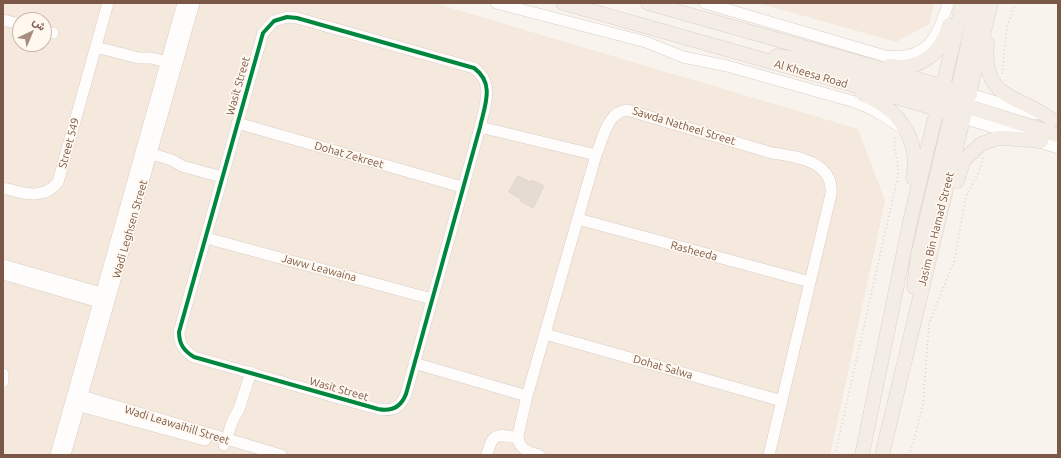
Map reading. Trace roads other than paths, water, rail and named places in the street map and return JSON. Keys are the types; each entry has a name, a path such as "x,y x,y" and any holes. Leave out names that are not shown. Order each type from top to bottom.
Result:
{"main road":[{"name":"Al Kheesa Road","path":"563,3 838,81 954,102"},
{"name":"Al Kheesa Road","path":"648,3 766,35 871,67 954,102"},
{"path":"871,67 879,65 906,67 920,62 934,54 945,39 953,12 958,3"},
{"name":"Jasim Bin Hamad Street","path":"882,455 939,217 954,102 962,3"},
{"path":"916,311 914,285 918,255 977,3"},
{"name":"Jasim Bin Hamad Street","path":"862,455 911,217 954,102 987,20 991,3"},
{"path":"987,20 988,65 995,83 1008,97 1041,112 1055,121"},
{"path":"731,51 768,54 809,62 954,102 1058,135"},
{"path":"838,81 847,88 869,97 883,105 911,140 915,158 911,217"},
{"path":"939,217 952,195 964,160 978,147 998,138 1041,142"}],"street":[{"name":"Street 549","path":"3,188 37,195 49,191 58,182 108,3"},
{"name":"Wadi Leghsen Street","path":"171,67 184,3"},
{"name":"Wadi Leghsen Street","path":"56,455 76,399 171,67 194,3"},
{"name":"Al Kheesa Road","path":"496,3 646,42 683,57 728,66 855,102 874,110 902,130"},
{"path":"705,3 885,56 898,57 917,54 934,39 943,23 948,3"},
{"name":"Wasit Street","path":"286,17 297,18 474,68 484,78 488,86 488,94 480,127 404,399 396,408 384,410 194,357 188,354 181,344 179,332 237,124 262,33 274,21 286,17"},
{"path":"96,47 139,58 150,65 171,67"},
{"name":"Al Kheesa Road","path":"954,102 1055,121"},
{"name":"Al Kheesa Road","path":"954,102 1041,142 1058,148"},
{"name":"Sawda Natheel Street","path":"518,438 527,396 596,155 613,117 620,111 627,110 769,152 788,154 818,166 828,175 832,188 769,455"},
{"name":"Dohat Zekreet","path":"237,124 462,187"},
{"path":"480,127 596,155"},
{"path":"146,156 172,160 182,166 222,177"},
{"name":"Rasheeda","path":"578,219 810,282"},
{"name":"Jaww Leawaina","path":"206,238 432,299"},
{"path":"3,265 105,299"},
{"path":"3,274 105,299"},
{"name":"Dohat Salwa","path":"545,334 782,401"},
{"path":"414,363 527,396"},
{"path":"229,444 240,418 239,409 251,372"},
{"path":"3,374 3,382"},
{"name":"Wadi Leghsen Street","path":"65,455 76,399"},
{"name":"Wadi Leawaihill Street","path":"76,399 229,444 281,455"},
{"path":"487,455 491,441 494,437 500,435 518,438 524,449 539,455"},
{"name":"Wadi Leawaihill Street","path":"229,444 255,455"}]}
